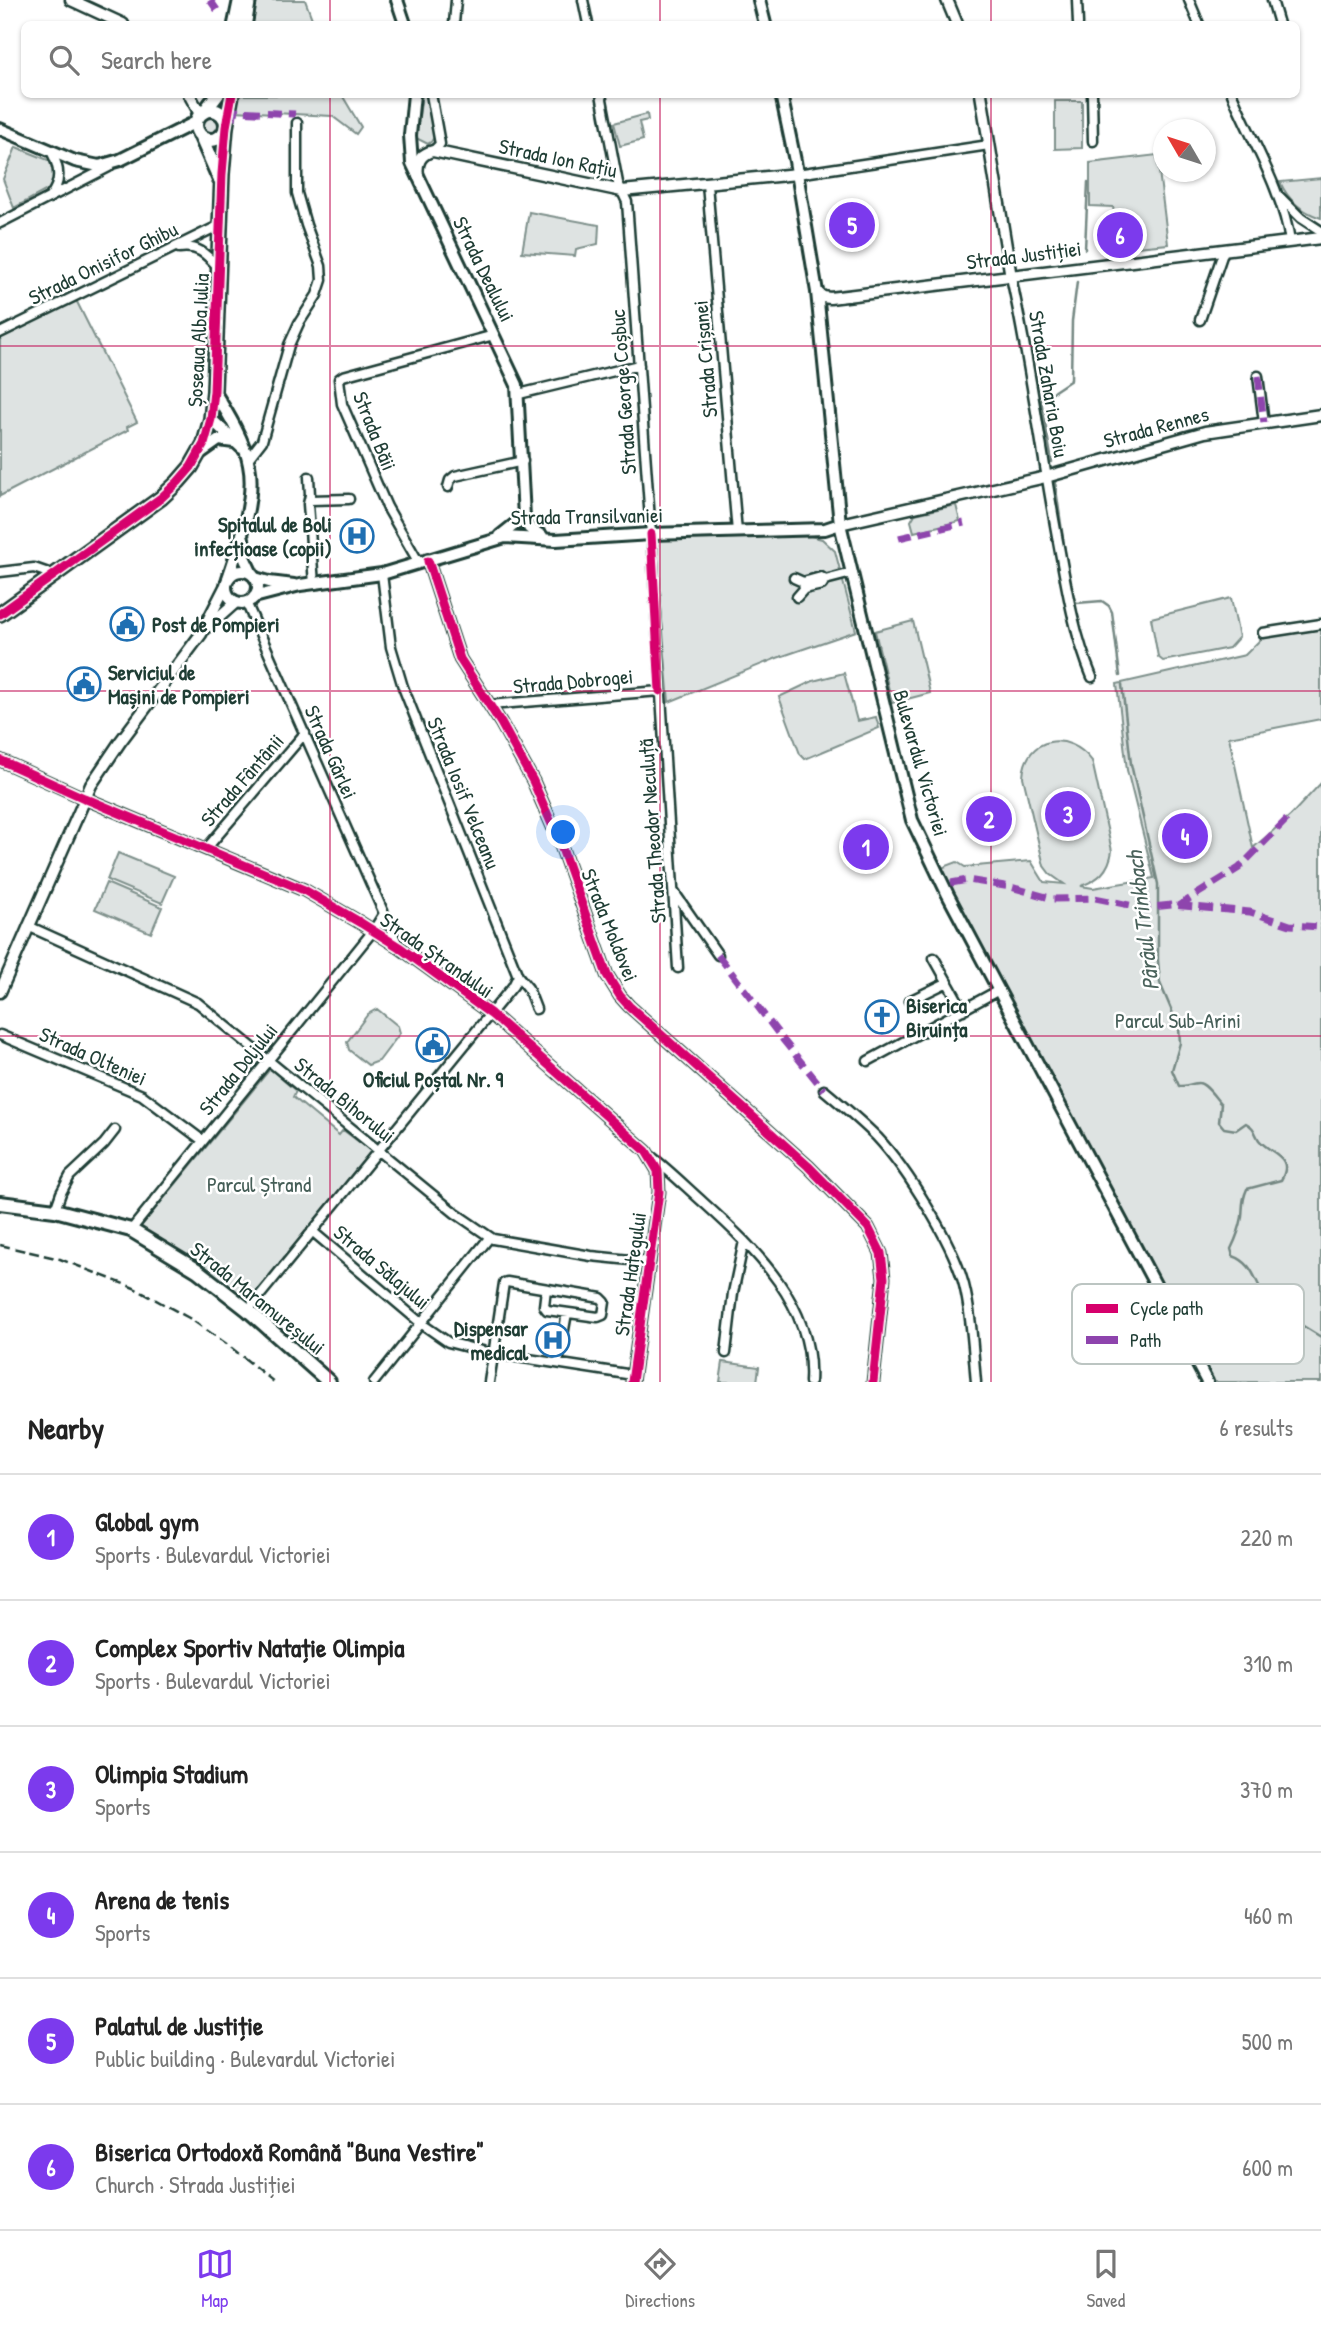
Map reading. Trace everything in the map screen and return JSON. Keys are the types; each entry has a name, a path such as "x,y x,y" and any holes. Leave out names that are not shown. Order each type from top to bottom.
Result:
{"main road":[{"path":"236,21 240,0"},
{"path":"246,21 249,0"},
{"path":"397,0 404,21"},
{"path":"759,0 764,21"},
{"path":"215,98 200,116 196,130 210,153 221,185"},
{"name":"Șoseaua Alba Iulia","path":"0,614 161,498 191,467 199,454 211,419 214,391 221,185 231,98"},
{"name":"Strada Dealului","path":"414,98 410,144 412,163 494,335 519,394 524,517"},
{"name":"Bulevardul Victoriei","path":"781,98 817,292 839,524 912,820 929,858 1155,1284"},
{"path":"0,129 93,166 120,160 200,116 218,112 224,118 226,127 222,136 214,140 201,137"},
{"path":"214,391 239,435 246,454 250,484 243,528 227,582 229,596 245,600 258,588 244,557 243,528"},
{"path":"211,419 246,454"},
{"path":"199,454 219,440 234,442"},
{"path":"498,538 524,517 529,528 547,540"},
{"name":"Strada Transilvaniei","path":"254,576 270,582 300,585 382,574 498,538 547,540 825,529 839,524"},
{"path":"227,582 237,571 242,570 254,576"},
{"name":"Strada Transilvaniei","path":"245,600 300,585"},
{"name":"Strada Maramureșului","path":"0,1203 55,1210 131,1230 197,1270 248,1310 329,1382"},
{"name":"Bulevardul Victoriei","path":"1197,1364 1207,1382"}],"street":[{"path":"71,0 116,21"},
{"path":"454,21 456,0"},
{"path":"583,0 587,21"},
{"path":"947,0 956,21"},
{"path":"1077,0 1078,21"},
{"path":"1189,0 1198,21"},
{"path":"1272,0 1278,21"},
{"path":"191,98 200,116"},
{"path":"419,181 418,164 424,155 440,144 432,98"},
{"name":"Strada George Coșbuc","path":"602,98 618,183 627,202 660,691"},
{"name":"Strada Zaharia Boiu","path":"982,98 1072,618 1092,677"},
{"path":"1092,98 1093,141"},
{"path":"1234,98 1275,192 1285,218 1290,242"},
{"path":"246,454 262,441 289,345 317,295 321,281 321,266 298,193 297,123"},
{"path":"797,174 989,145"},
{"path":"47,200 59,177 51,151"},
{"name":"Strada Ion Rațiu","path":"433,151 622,191 797,174"},
{"path":"0,223 120,160"},
{"name":"Strada Crișanei","path":"707,184 737,532"},
{"path":"1275,192 1294,211 1321,230"},
{"name":"Strada Onisifor Ghibu","path":"0,333 220,225"},
{"name":"Strada Justiției","path":"817,292 824,298 830,298 1321,238"},
{"path":"166,252 183,247 197,248 219,268"},
{"path":"1200,320 1224,250"},
{"name":"Strada Băii","path":"424,562 387,507 342,404 339,379 494,335"},
{"path":"519,394 639,365"},
{"path":"1258,376 1264,423"},
{"name":"Strada Rennes","path":"839,524 1046,477 1205,432 1321,415"},
{"path":"448,487 455,476 523,461"},
{"path":"309,477 308,505 314,584"},
{"path":"310,500 349,499"},
{"name":"Strada Moldovei","path":"424,562 454,645 467,672 520,755 538,792 560,844 607,975 620,996 808,1166 868,1227 881,1253 884,1278 873,1382"},
{"path":"0,572 34,568 54,575"},
{"path":"797,597 800,583 822,585 825,580 852,573"},
{"name":"Strada Iosif Velceanu","path":"382,574 391,647 403,687 518,976 528,988 536,1009"},
{"path":"0,992 84,798 97,774 201,634 227,582"},
{"path":"201,634 245,600"},
{"name":"Strada Gârlei","path":"245,600 398,947"},
{"path":"1263,633 1321,624"},
{"name":"Strada Dobrogei","path":"489,705 660,691"},
{"name":"Strada Theodor Neculuță","path":"660,691 678,968"},
{"name":"Strada Fântânii","path":"206,849 305,733"},
{"name":"Strada Ștrandului","path":"0,760 304,890 398,947 491,1014 637,1141 744,1241 779,1283 797,1315 810,1361 810,1382"},
{"path":"674,892 718,955"},
{"path":"373,931 383,915"},
{"name":"Strada Bihorului","path":"28,926 198,1003 489,1238 591,1256 650,1262"},
{"name":"Strada Doljului","path":"131,1230 373,931"},
{"path":"934,958 963,1010"},
{"path":"248,1310 491,1014 518,976"},
{"path":"909,1000 948,982"},
{"path":"869,1061 999,990"},
{"name":"Strada Olteniei","path":"0,1035 142,1095 202,1140"},
{"path":"824,1090 891,1153 942,1234 963,1283 976,1382"},
{"path":"55,1210 70,1176 115,1130"},
{"name":"Strada Ștrandului","path":"652,1157 658,1171"},
{"name":"Strada Hațegului","path":"632,1379 659,1192 658,1171"},
{"name":"Strada Sălajului","path":"312,1231 422,1324 448,1342 632,1379"},
{"path":"374,1382 489,1238"},
{"path":"726,1353 733,1293 744,1241"},
{"path":"489,1382 503,1283 546,1289 601,1298 605,1302 603,1315 598,1317 545,1308 546,1289"},
{"path":"558,1363 567,1312"}],"green space":[{"path":"253,0 305,0 313,21 249,21"},
{"path":"234,98 344,98 361,127 356,134 332,116 234,111"},
{"path":"422,98 430,98 435,135 428,144 416,138"},
{"path":"1055,101 1082,101 1082,148 1055,149"},
{"path":"647,114 648,120 639,122 643,140 620,146 614,123"},
{"path":"211,116 218,119 221,126 218,133 211,136 204,133 201,126 204,119"},
{"path":"16,147 53,162 55,179 49,189 14,208 3,179"},
{"path":"1153,155 1153,182 1160,182 1168,244 1125,248 1130,227 1126,216 1121,216 1116,222 1113,207 1090,206 1090,163"},
{"path":"1321,178 1321,218 1296,204 1280,182"},
{"path":"529,212 599,225 598,244 576,249 575,256 522,252"},
{"path":"76,300 137,422 127,427 128,430 0,496 0,337"},
{"path":"956,505 960,521 914,532 911,521 915,514"},
{"path":"810,536 822,539 835,551 856,631 777,658 669,702 655,538"},
{"path":"1231,598 1239,637 1229,648 1163,661 1158,657 1151,618"},
{"path":"913,621 930,693 892,703 875,631"},
{"name":"Parcul Sub-Arini","path":"1321,629 1321,719 1229,737 1253,848 1291,815 1321,783 1321,1382 1207,1382 1197,1364 1304,1364 1304,1284 1155,1284 936,870 957,862 965,867 1031,861 1044,882 1064,884 1044,866 1023,777 1031,753 1050,742 1061,742 1083,751 1092,761 1112,851 1102,874 1081,886 1093,888 1154,878 1127,770 1117,684 1245,655 1262,638"},
{"path":"844,673 857,721 876,717 879,728 805,759 800,754 779,697 813,681"},
{"path":"118,853 174,876 162,903 107,880"},
{"path":"106,883 162,907 151,933 95,909"},
{"path":"377,1009 398,1026 400,1033 379,1061 368,1065 349,1050 347,1042 368,1014"},
{"name":"Parcul Ștrand","path":"270,1069 296,1091 293,1097 339,1135 343,1130 371,1151 248,1302 223,1280 138,1230"},
{"path":"723,1362 759,1367 757,1382 720,1382"}],"waterway":[{"name":"Pârâul Trinkbach","path":"1085,249 1088,182"},
{"name":"Pârâul Trinkbach","path":"1052,462 1041,400 1071,380 1072,321 1077,282"},
{"name":"Pârâul Trinkbach","path":"1055,482 1068,574"},
{"name":"Pârâul Trinkbach","path":"1072,598 1077,603 1102,601 1109,606 1120,676"},
{"name":"Pârâul Trinkbach","path":"1122,685 1131,764 1158,884 1160,983 1179,1028 1180,1043 1172,1070 1179,1086 1198,1083 1210,1091 1221,1104 1219,1122 1224,1128 1236,1130 1246,1123 1253,1128 1259,1140 1283,1160 1285,1166 1281,1180 1247,1189 1240,1225 1231,1249 1233,1256 1249,1267 1258,1284"},
{"name":"Pârâul Trinkbach","path":"1304,1326 1321,1337"}],"railway":[{"path":"0,1245 60,1259 134,1288 189,1318 274,1382"}],"marked path":[{"path":"210,0 217,10"},
{"path":"233,120 234,111 295,114"},
{"path":"1258,376 1264,423"},
{"path":"899,538 964,523"},
{"path":"1178,906 1239,868 1291,815"},
{"path":"951,883 968,880 1011,887 1053,899 1095,898 1144,908 1172,905 1250,912 1290,925 1321,927"},
{"path":"718,955 824,1090"}],"cycle path":[{"path":"0,614 161,498 191,467 204,444 211,419 214,391 222,174 231,98"},
{"path":"651,534 660,691"},
{"path":"428,561 460,659 501,723 533,781 560,843 607,975 620,996 808,1166 868,1227 881,1253 884,1278 873,1382"},
{"path":"0,760 304,890 361,923 399,947 491,1014 646,1151 658,1171 659,1192 632,1382"}],"place":[{"name":"Palatul de Justiție","path":"852,225"},
{"name":"Biserica Ortodoxă Română \"Buna Vestire\"","path":"1120,235"},
{"name":"Spitalul de Boli infecțioase (copii)","path":"357,536"},
{"name":"Post de Pompieri","path":"127,624"},
{"name":"Serviciul de Mașini de Pompieri","path":"84,684"},
{"name":"Olimpia Stadium","path":"1068,814"},
{"name":"Complex Sportiv Natație Olimpia","path":"989,819"},
{"name":"Arena de tenis","path":"1185,836"},
{"name":"Global gym","path":"866,847"},
{"name":"Biserica Biruința","path":"882,1017"},
{"name":"Oficiul Poștal Nr. 9","path":"433,1045"},
{"name":"Dispensar medical","path":"553,1340"}]}
